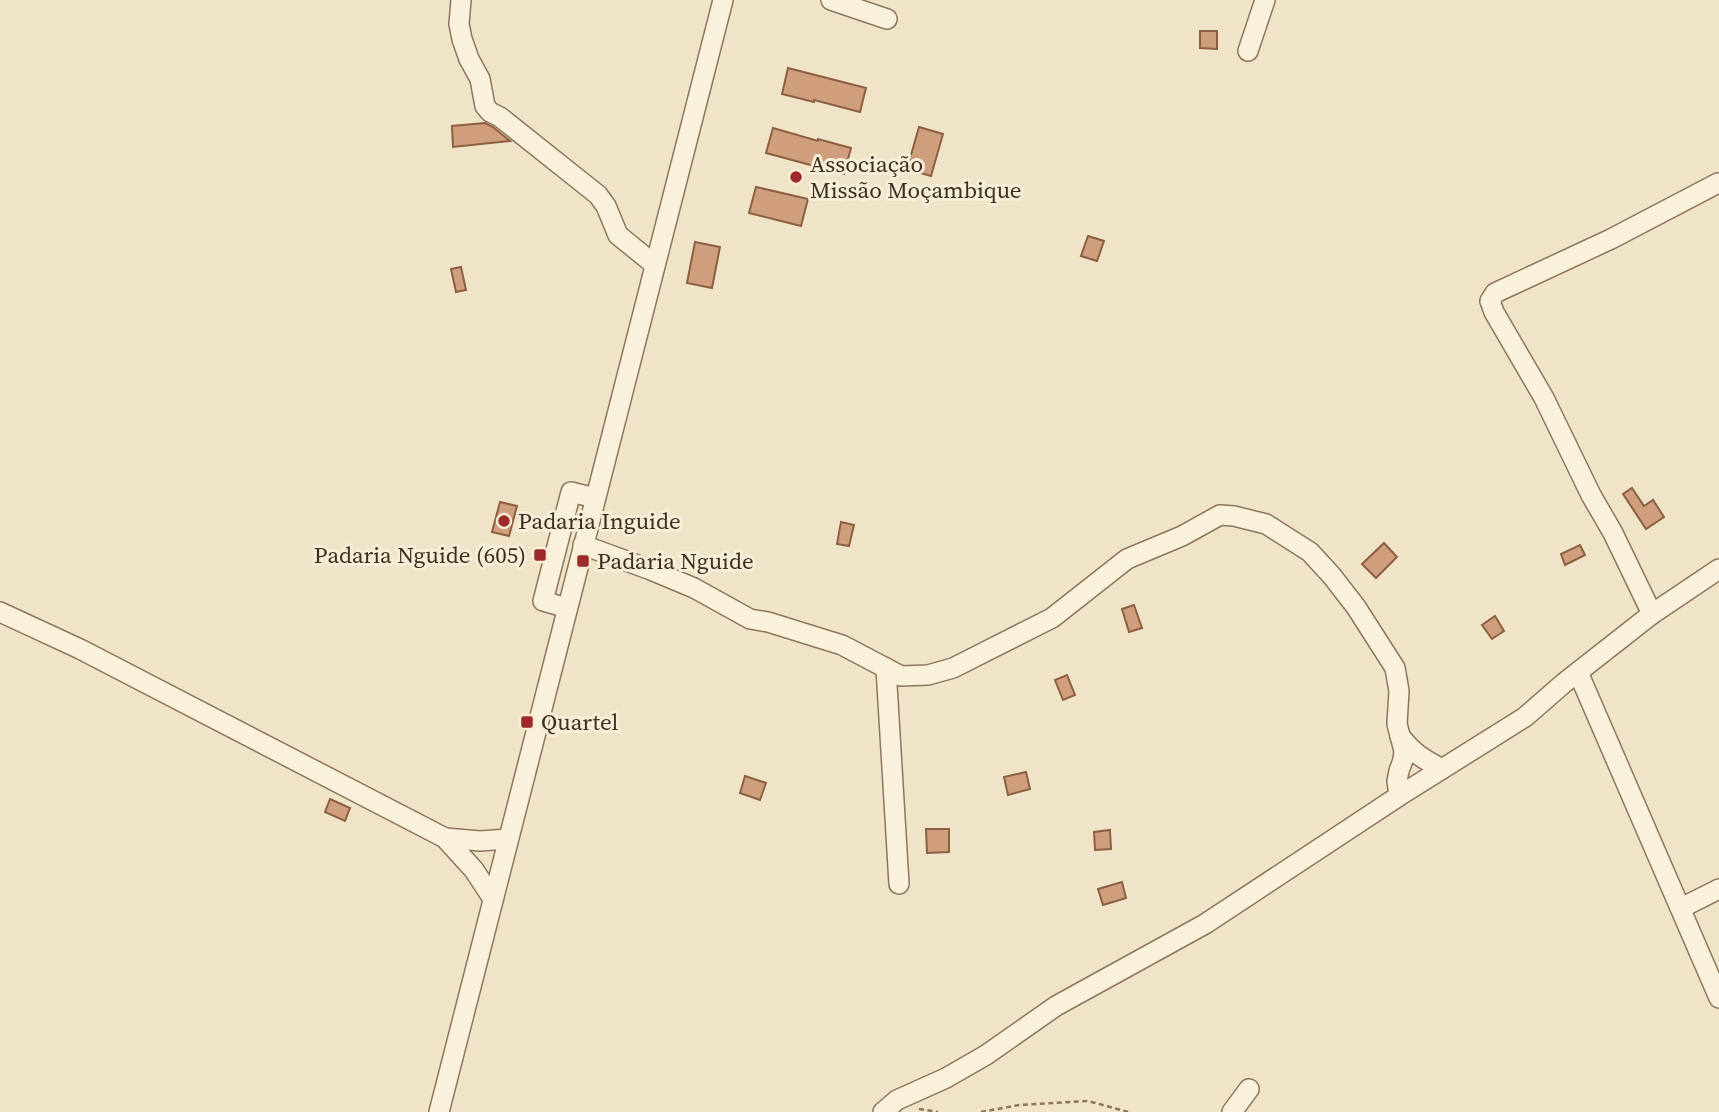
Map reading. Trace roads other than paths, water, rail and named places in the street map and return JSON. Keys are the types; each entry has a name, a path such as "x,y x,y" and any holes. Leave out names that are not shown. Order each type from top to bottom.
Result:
{"street":[{"path":"461,0 458,24 469,59 480,79 485,106 598,195 606,206 618,235 655,265"},
{"path":"439,1112 723,0"},
{"path":"831,0 887,19"},
{"path":"1248,51 1265,0"},
{"path":"1652,614 1544,398 1490,301 1495,293 1611,239 1718,183"},
{"path":"567,608 543,601 567,505 571,492 595,498"},
{"path":"583,545 694,588 750,619 842,645 901,676 913,677 953,668 1052,618 1127,559 1182,537 1220,515 1266,524 1310,552 1356,607 1395,668 1399,691 1399,735 1404,751 1397,781 1399,796"},
{"path":"883,1112 897,1100 946,1078 986,1055 1056,1006 1205,924 1399,796 1525,717 1652,614 1719,569"},
{"path":"0,612 80,649 445,838 474,870 493,899"},
{"path":"886,668 899,884"},
{"path":"1578,672 1719,998"},
{"path":"1399,735 1420,758 1442,769"},
{"path":"445,838 480,841 509,839"},
{"path":"1681,908 1719,889"},
{"path":"1232,1112 1249,1089"}],"place":[{"name":"Associação Missão Moçambique","path":"796,177"},
{"name":"Padaria Inguide","path":"504,521"},
{"name":"Padaria Nguide (605)","path":"540,555"},
{"name":"Padaria Nguide","path":"583,561"},
{"name":"Quartel","path":"527,722"}]}
